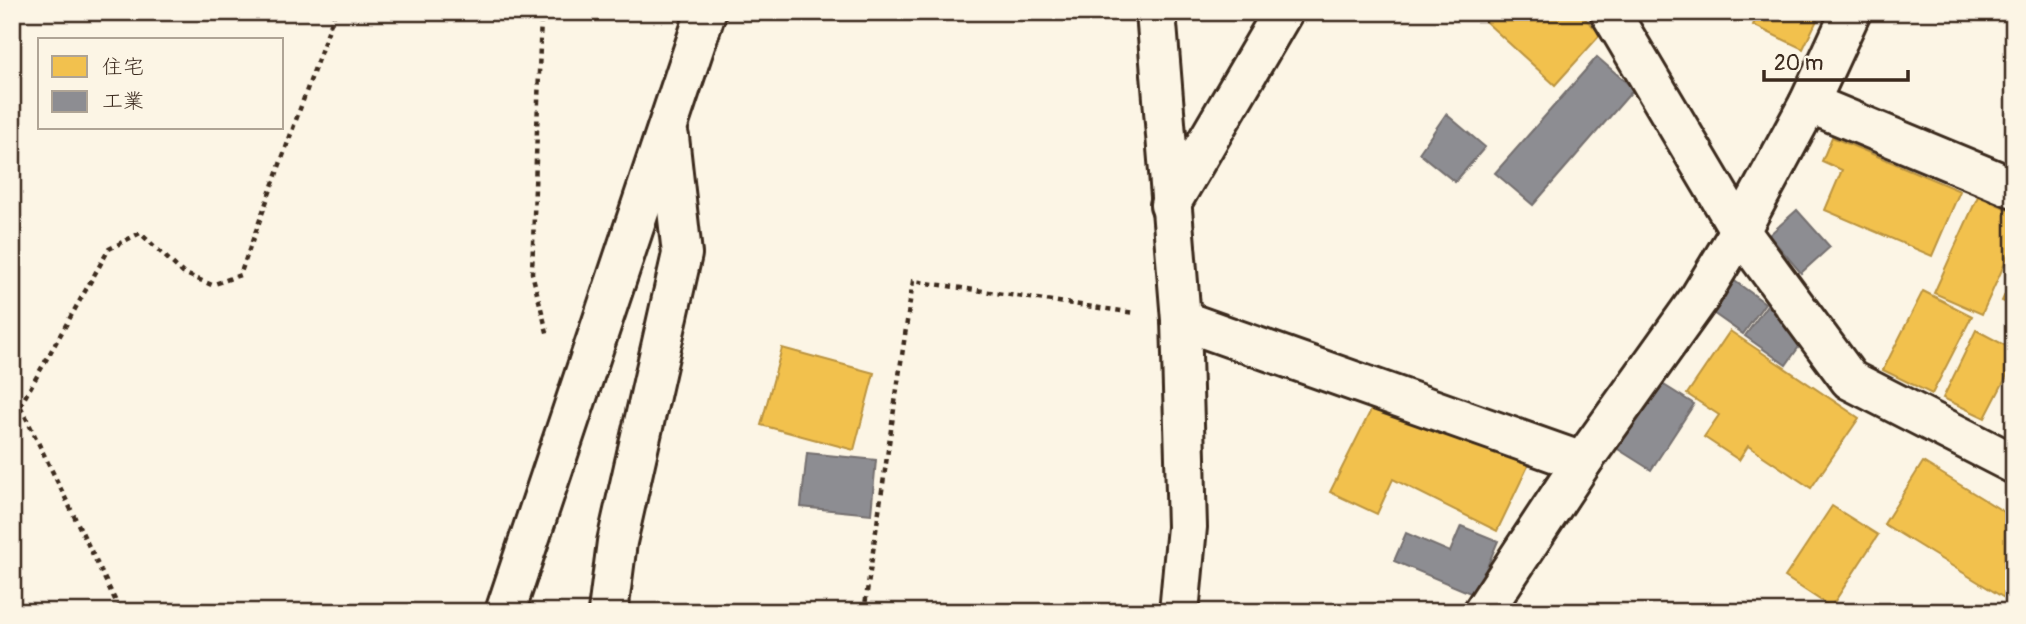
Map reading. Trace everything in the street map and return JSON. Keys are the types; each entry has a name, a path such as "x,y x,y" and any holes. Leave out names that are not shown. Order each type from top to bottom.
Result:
{"street":[{"path":"505,612 706,12"},
{"path":"1156,12 1181,320 1186,527 1179,612"},
{"path":"1170,205 1283,12"},
{"path":"1610,12 1740,231 1850,380 2014,464"},
{"path":"1483,612 1582,462 1700,297 1740,231 1809,103 1851,12"},
{"path":"1809,103 2014,188"},
{"path":"608,612 617,542 682,254 668,124"},
{"path":"1181,320 1582,462"}],"path":[{"path":"20,406 109,249 140,233 183,273 212,285 240,275 335,12"},
{"path":"536,12 541,16 532,273 549,338"},
{"path":"864,612 912,281 1181,320"},
{"path":"12,389 121,612"}],"building: 住宅":[{"path":"1475,12 1578,12 1601,34 1555,85"},
{"path":"1759,12 1821,12 1803,49 1753,25"},
{"path":"1832,137 1960,191 1932,256 1825,210 1842,170 1822,161"},
{"path":"1978,196 2014,212 2014,243 1982,314 1934,293"},
{"path":"2014,274 2014,306 2002,301"},
{"path":"1923,291 1972,316 1932,394 1883,370"},
{"path":"1976,330 2014,350 2014,362 1985,418 1943,398"},
{"path":"1730,331 1859,418 1811,488 1748,446 1739,460 1704,437 1719,415 1687,394"},
{"path":"782,348 874,373 854,450 761,425"},
{"path":"1381,390 1529,464 1497,531 1393,479 1377,514 1330,492"},
{"path":"1923,462 2014,518 2014,604 1884,524"},
{"path":"1832,506 1878,535 1831,607 1785,577"}],"building: 工業":[{"path":"1597,57 1634,89 1533,205 1495,173"},
{"path":"1446,114 1485,147 1455,182 1419,153"},
{"path":"1797,210 1830,247 1801,273 1769,235"},
{"path":"1725,274 1765,303 1743,334 1703,306"},
{"path":"1767,305 1808,334 1786,365 1745,336"},
{"path":"1656,380 1694,404 1651,470 1613,446"},
{"path":"807,453 876,460 871,514 801,507"},
{"path":"1461,526 1498,541 1475,595 1394,561 1406,533 1450,552"}]}
